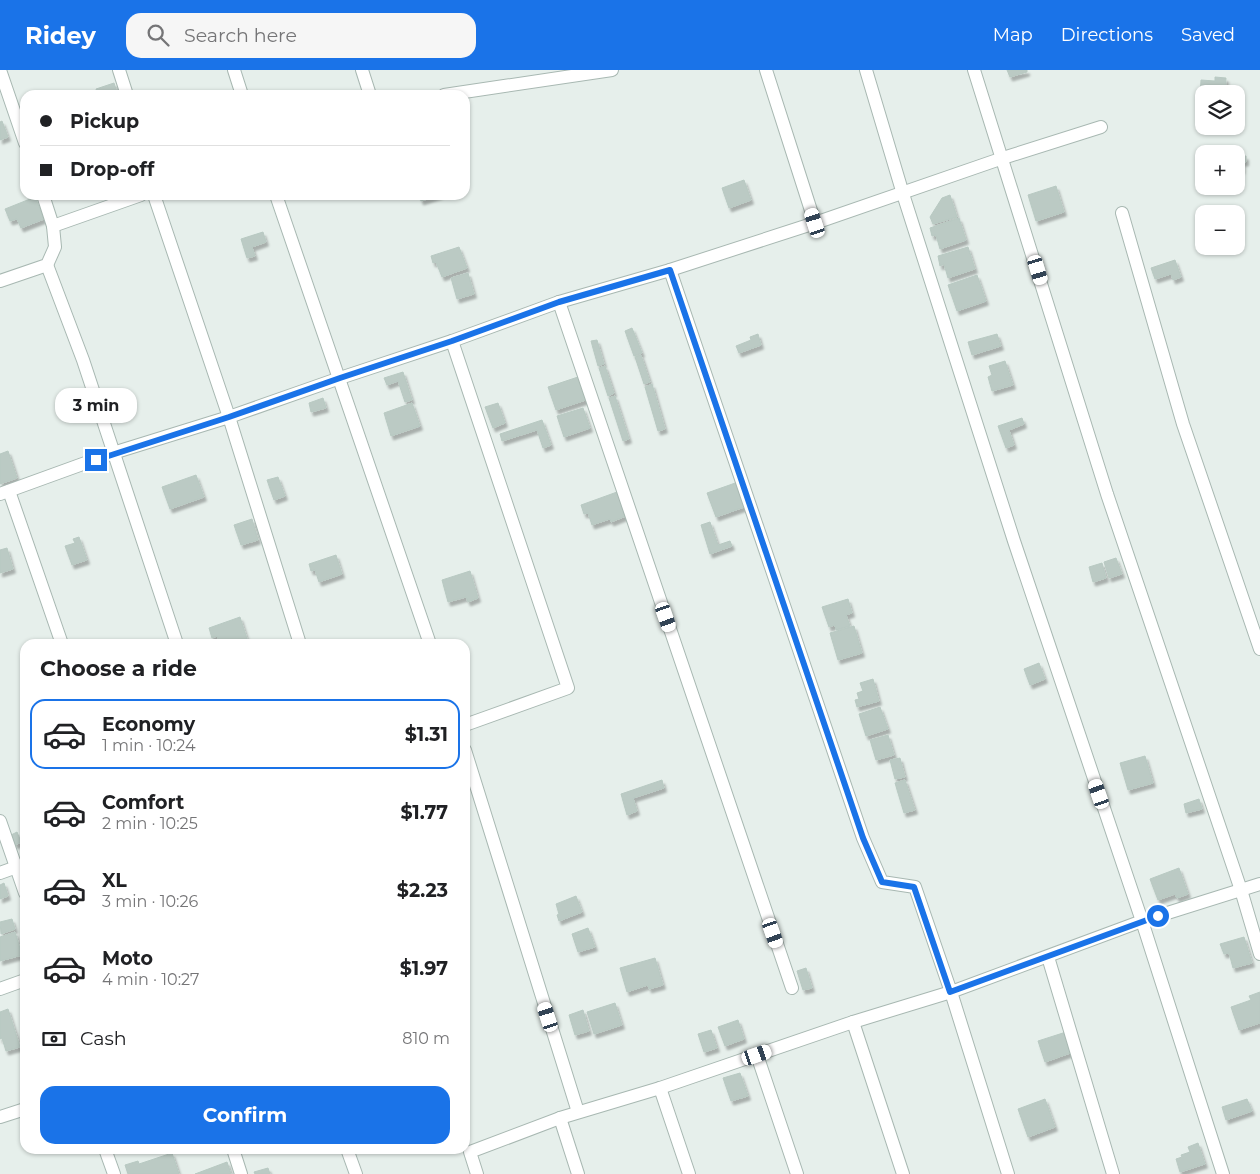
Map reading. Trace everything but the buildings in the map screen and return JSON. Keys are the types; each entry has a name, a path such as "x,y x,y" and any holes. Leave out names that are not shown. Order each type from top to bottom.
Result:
{"street":[{"path":"0,70 20,128"},
{"path":"119,70 125,90"},
{"path":"234,70 240,90"},
{"path":"362,70 368,90"},
{"path":"470,91 612,70"},
{"path":"766,70 815,223"},
{"path":"866,70 903,194 1014,541 1142,921 1222,1174"},
{"path":"974,70 1003,158 1106,494 1241,890 1260,954"},
{"path":"60,639 4,493 113,453 229,417 452,341 559,302 670,270 1101,127"},
{"path":"45,200 53,226 55,247 47,265 83,360 155,573 175,639"},
{"path":"53,226 127,200"},
{"path":"156,200 229,417 298,639"},
{"path":"278,200 428,639"},
{"path":"1122,213 1183,424 1260,650"},
{"path":"0,282 47,265"},
{"path":"670,270 863,838 882,882 914,887 950,992 1008,1174"},
{"path":"559,302 792,988"},
{"path":"452,341 568,688 470,723"},
{"path":"470,766 578,1112"},
{"path":"0,820 20,866 0,873"},
{"path":"477,1174 470,1152 560,1118 660,1088 853,1022 950,992 1142,921 1260,884"},
{"path":"1048,957 1113,1174"},
{"path":"0,989 20,982"},
{"path":"853,1022 903,1174"},
{"path":"757,1055 797,1174"},
{"path":"660,1088 689,1174"},
{"path":"0,1117 20,1111"},
{"path":"560,1118 578,1174"},
{"path":"107,1154 114,1174"},
{"path":"235,1154 241,1174"},
{"path":"349,1154 356,1174"}],"route":[{"path":"96,460 452,341 559,302 670,270 863,838 882,882 914,887 950,992 1158,916"}]}
